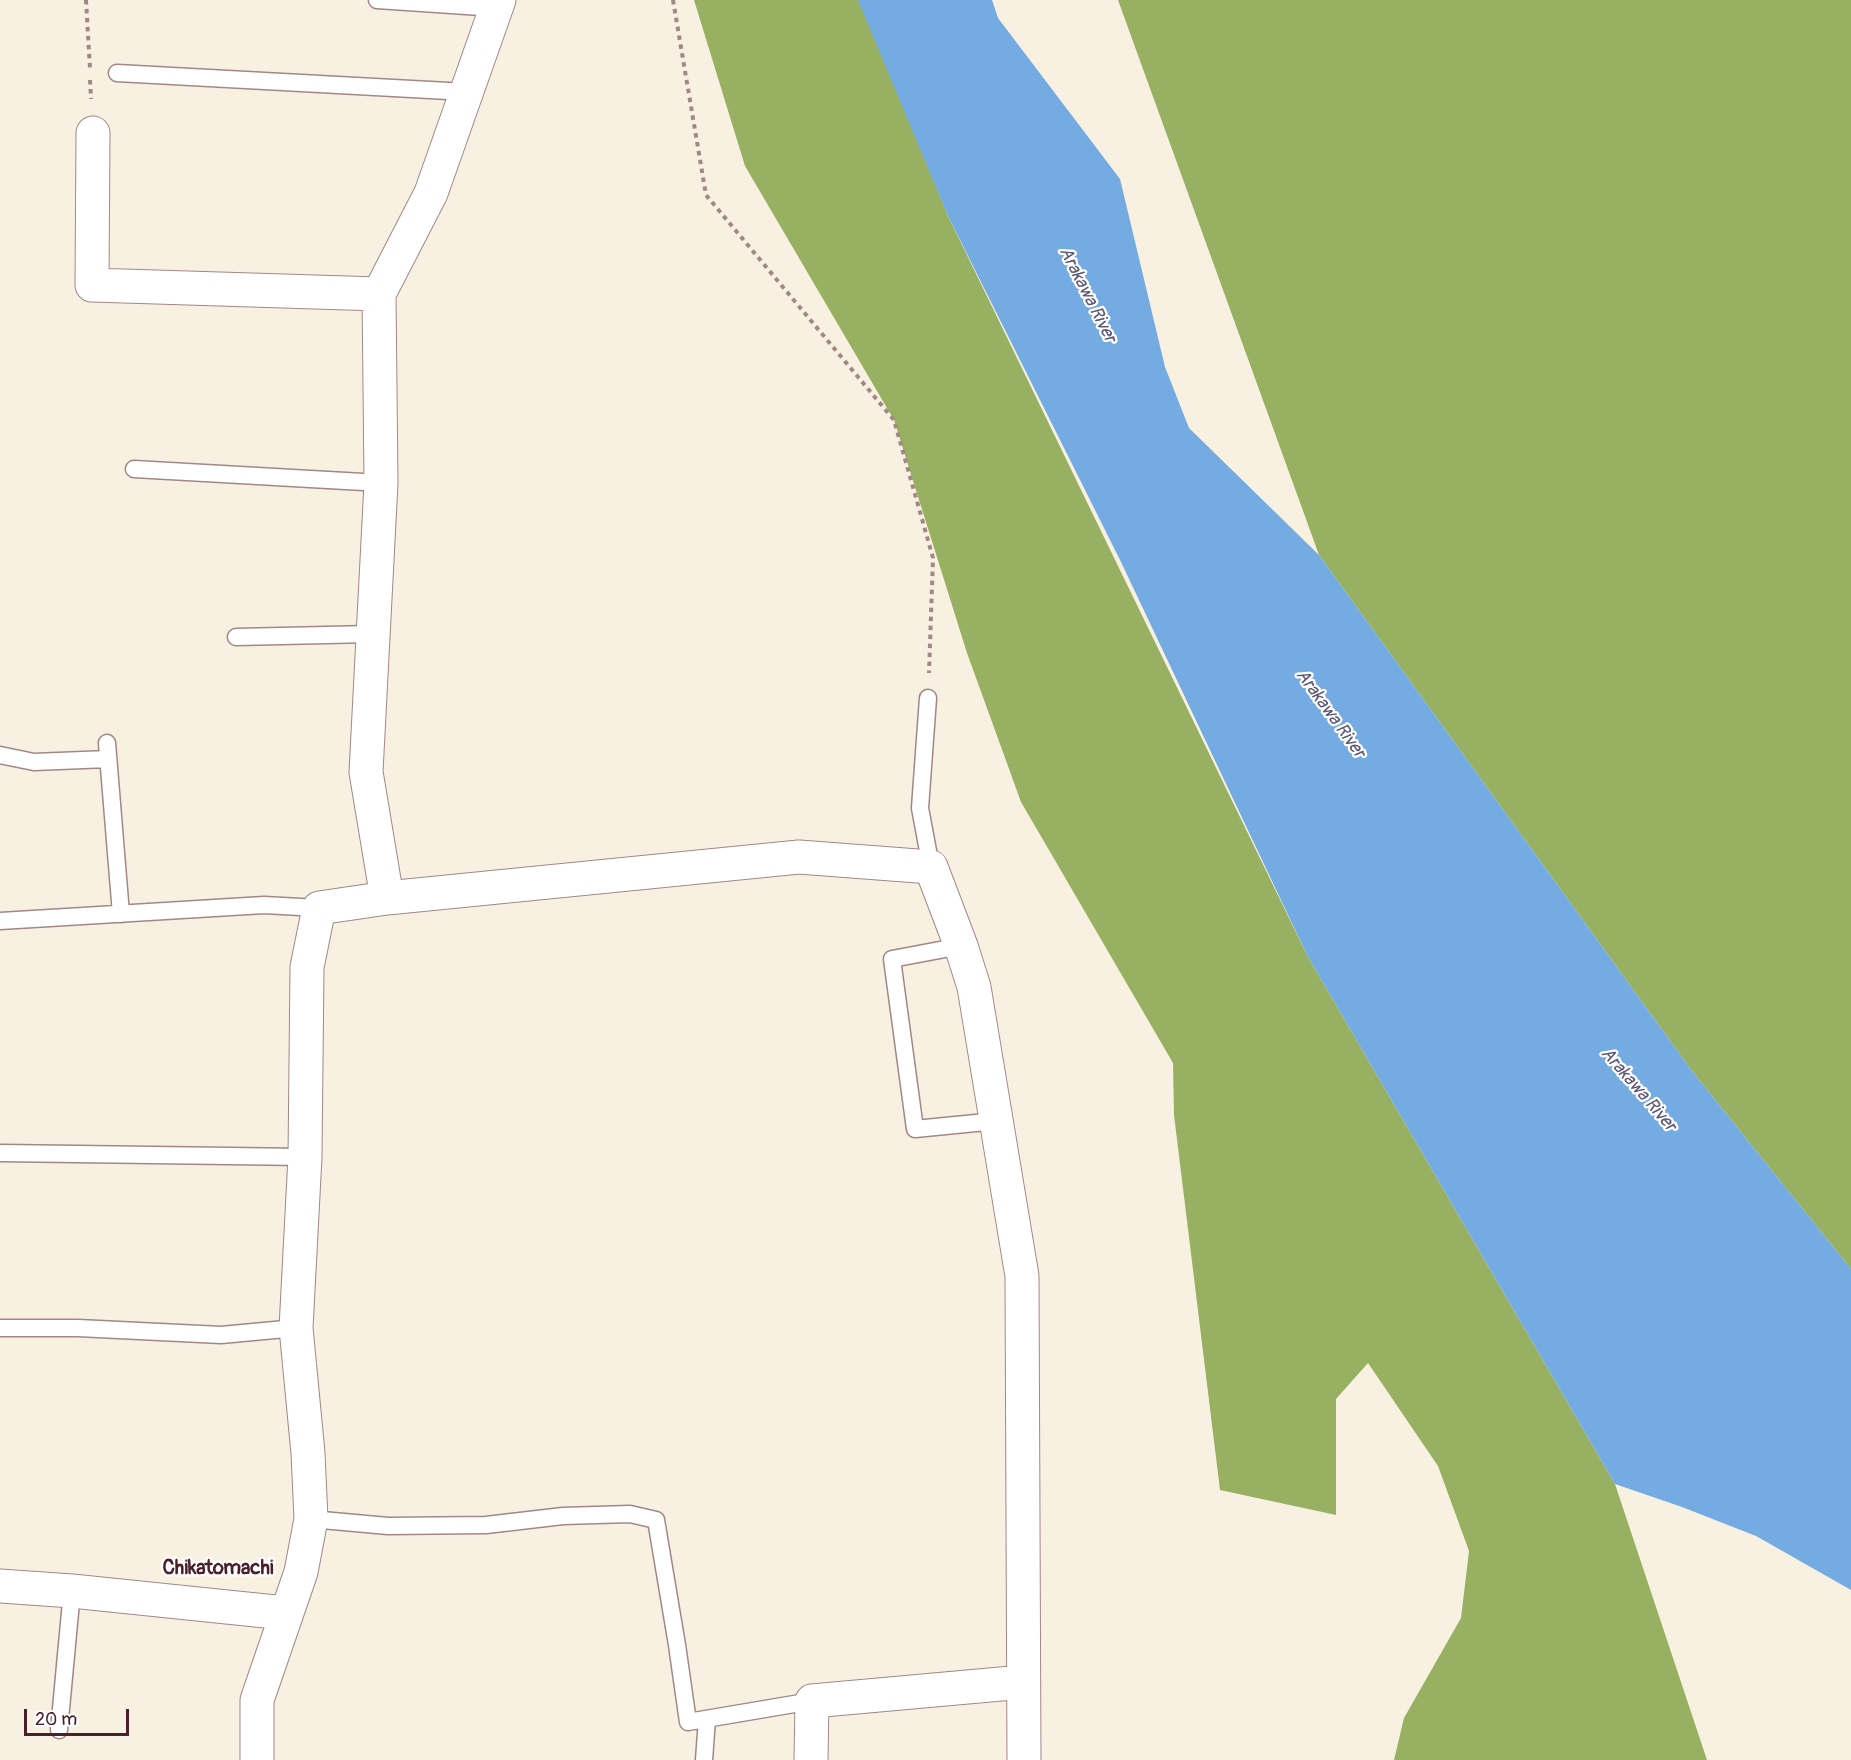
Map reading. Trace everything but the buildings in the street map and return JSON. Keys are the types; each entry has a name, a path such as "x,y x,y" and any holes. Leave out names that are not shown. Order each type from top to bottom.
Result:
{"street":[{"path":"387,898 366,772 381,483 379,294 431,193 498,4"},
{"path":"93,133 92,285 379,294"},
{"path":"257,1760 257,1700 285,1613 301,1572 311,1519 308,1453 296,1328 305,1157 307,966 320,908 387,898 799,857 931,867 962,946 974,987 1022,1276 1024,1760"},
{"path":"0,1586 72,1591 285,1613"},
{"path":"811,1760 812,1701 1023,1682"}],"lane":[{"path":"377,0 498,4"},
{"path":"117,73 467,92"},
{"path":"134,469 381,483"},
{"path":"236,637 372,634"},
{"path":"928,698 920,808 931,867"},
{"path":"0,755 34,762 108,751 121,914"},
{"path":"0,921 264,905 320,908"},
{"path":"962,946 892,959 915,1129 996,1122"},
{"path":"0,1153 305,1157"},
{"path":"0,1328 78,1328 221,1335 296,1328"},
{"path":"311,1519 388,1526 486,1525 563,1516 630,1514 656,1520 688,1722 812,1701"},
{"path":"59,1730 72,1591"},
{"path":"704,1760 707,1719"}],"path":[{"path":"673,0 706,195 894,420 933,558 928,698"}],"green space":[{"path":"694,0 860,0 948,216 1307,955 1615,1484 1707,1760 1394,1760 1404,1718 1461,1618 1469,1551 1438,1466 1368,1363 1336,1399 1336,1515 1220,1490 1174,1115 1173,1063 1021,802 967,653 894,420 745,166"},
{"path":"1118,0 1851,0 1851,1269 1692,1071 1319,555"}],"water":[{"name":"Arakawa River","path":"858,0 992,0 998,18 1120,179 1165,367 1189,428 1319,555 1692,1071 1851,1269 1851,1590 1756,1536 1615,1484 1307,955 1121,562 948,216"}],"district":[{"name":"Chikatomachi","path":"218,1569"}]}
